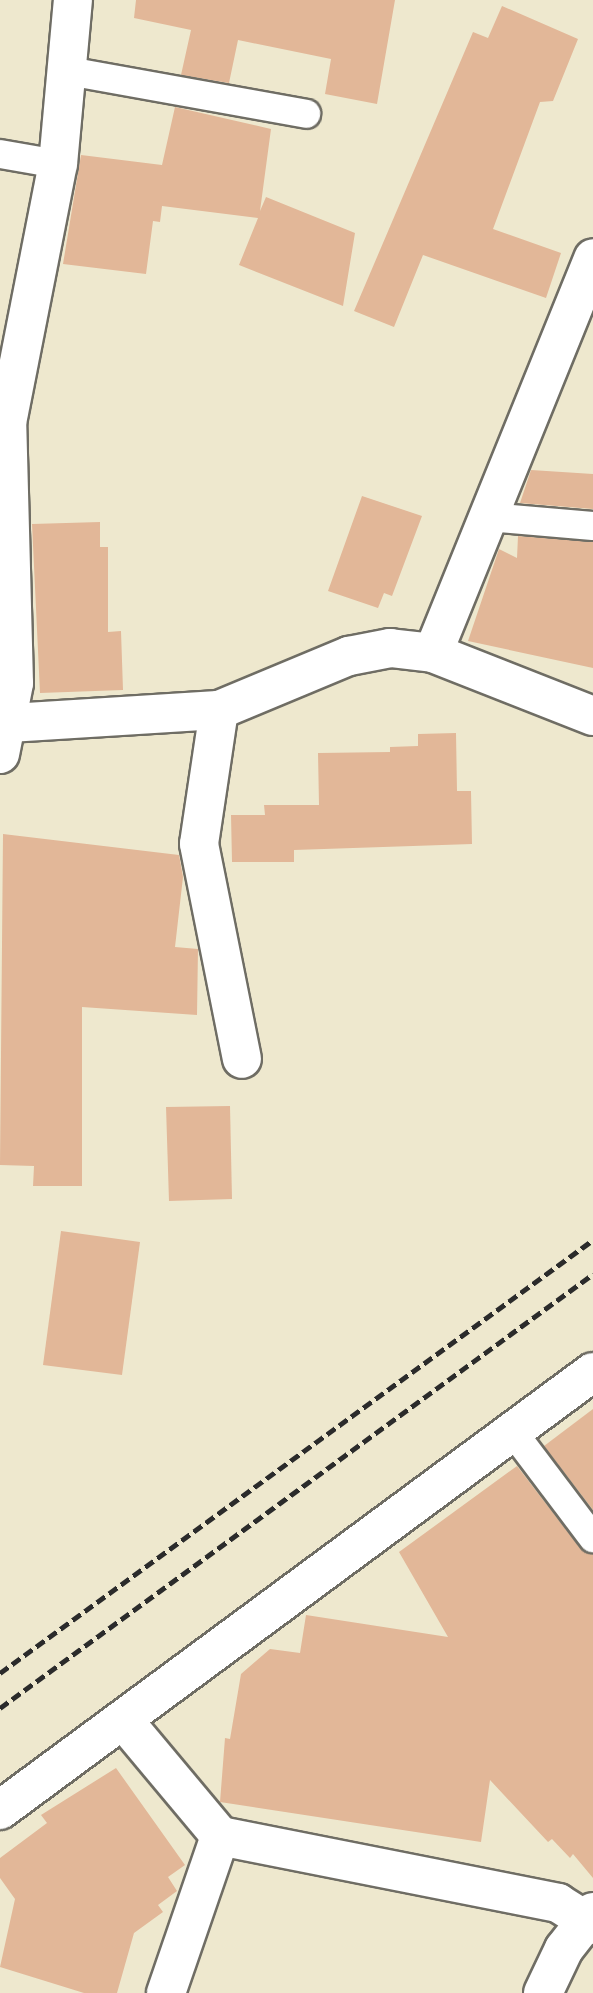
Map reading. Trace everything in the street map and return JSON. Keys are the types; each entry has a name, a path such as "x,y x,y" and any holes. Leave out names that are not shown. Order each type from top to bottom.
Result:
{"street":[{"path":"73,0 58,164 7,423 14,683 5,739 219,710 349,656 390,648 433,653 593,716"},
{"path":"433,653 593,258"},
{"path":"219,710 199,844 242,1059"},
{"path":"0,1810 593,1372"},
{"path":"124,1721 220,1836 558,1903 591,1919 544,1993"},
{"path":"166,1993 220,1836"}],"lane":[{"path":"68,71 306,114"},
{"path":"0,154 58,164"},
{"path":"488,517 593,526"},
{"path":"513,1432 593,1538"}],"building":[{"path":"136,0 395,0 377,104 325,94 331,59 238,40 229,83 181,75 191,30 134,18"},
{"path":"502,6 578,39 553,101 540,102 493,229 561,253 546,298 423,255 394,327 354,311 473,32 488,38"},
{"path":"175,107 271,129 260,211 266,197 355,233 343,306 239,265 258,218 162,206 160,222 153,221 146,274 63,264 81,155 162,165"},
{"path":"531,470 593,474 593,509 520,503"},
{"path":"362,496 422,516 392,596 384,593 378,608 328,591"},
{"path":"100,522 100,547 108,547 108,632 121,631 123,690 40,693 32,524"},
{"path":"518,536 593,542 593,668 468,641 499,549 517,558"},
{"path":"456,733 457,791 471,791 472,844 294,850 294,862 232,862 231,815 265,815 264,805 319,805 318,753 390,752 390,747 418,746 418,734"},
{"path":"3,834 179,855 183,877 175,947 198,949 197,1015 82,1007 82,1186 33,1186 34,1166 0,1165"},
{"path":"230,1106 232,1199 169,1201 166,1107"},
{"path":"61,1231 140,1242 122,1375 43,1365"},
{"path":"593,1409 593,1510 544,1446"},
{"path":"517,1466 580,1548 593,1554 593,1878 573,1854 570,1858 552,1839 548,1842 490,1780 481,1842 220,1802 225,1738 230,1739 241,1674 270,1649 300,1653 306,1615 448,1637 399,1552"},
{"path":"116,1768 185,1865 168,1877 177,1891 158,1905 163,1912 134,1933 117,1993 84,1993 0,1967 15,1899 0,1878 0,1858 47,1823 41,1815"}],"railway":[{"path":"0,1673 593,1240"},
{"path":"0,1708 593,1274"}]}
